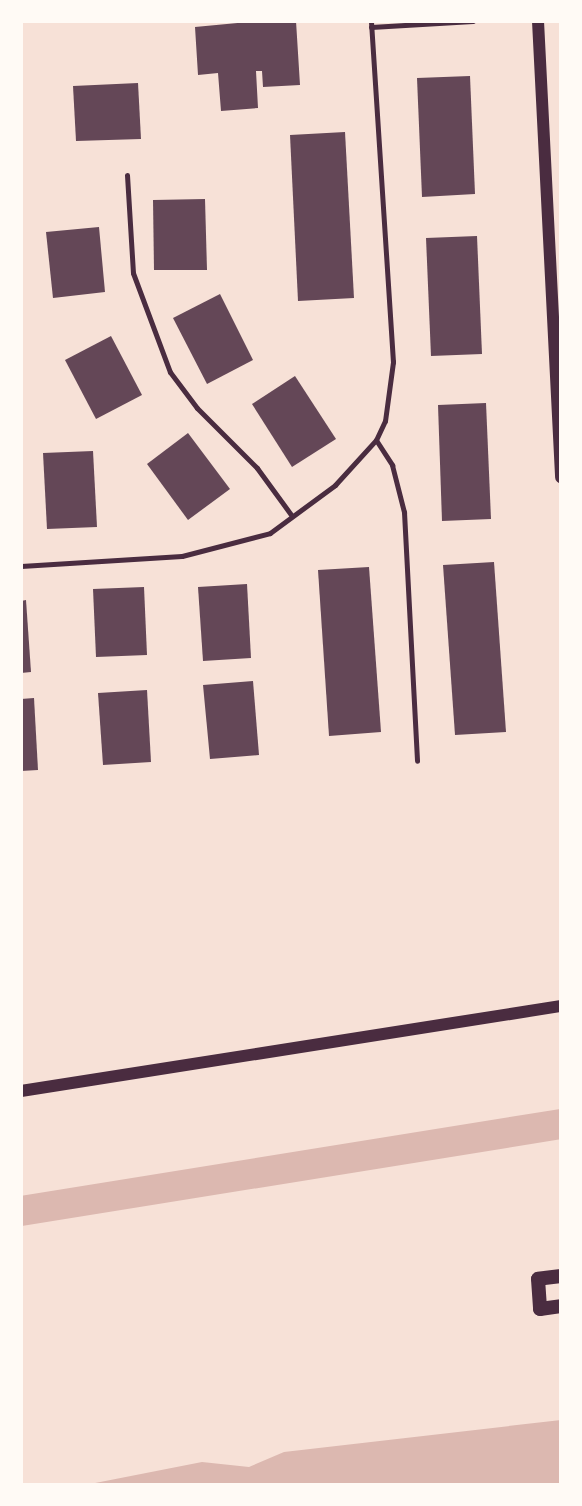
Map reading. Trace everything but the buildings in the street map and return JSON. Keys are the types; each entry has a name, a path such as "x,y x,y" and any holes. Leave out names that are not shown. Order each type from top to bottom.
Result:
{"main road":[{"path":"561,1276 538,1279 540,1309 561,1306"}],"street":[{"path":"538,21 561,477"},
{"path":"21,1091 561,1006"}],"lane":[{"path":"21,566 182,556 270,533 335,485 376,440 385,421 393,362 371,24 473,21"},
{"path":"127,175 133,273 170,372 197,408 257,468 292,516"},
{"path":"376,440 392,466 404,512 417,761"}],"shaded area":[{"path":"561,1420 561,1485 85,1485 202,1462 249,1467 284,1452"}],"waterway":[{"path":"21,1211 561,1124"}]}
